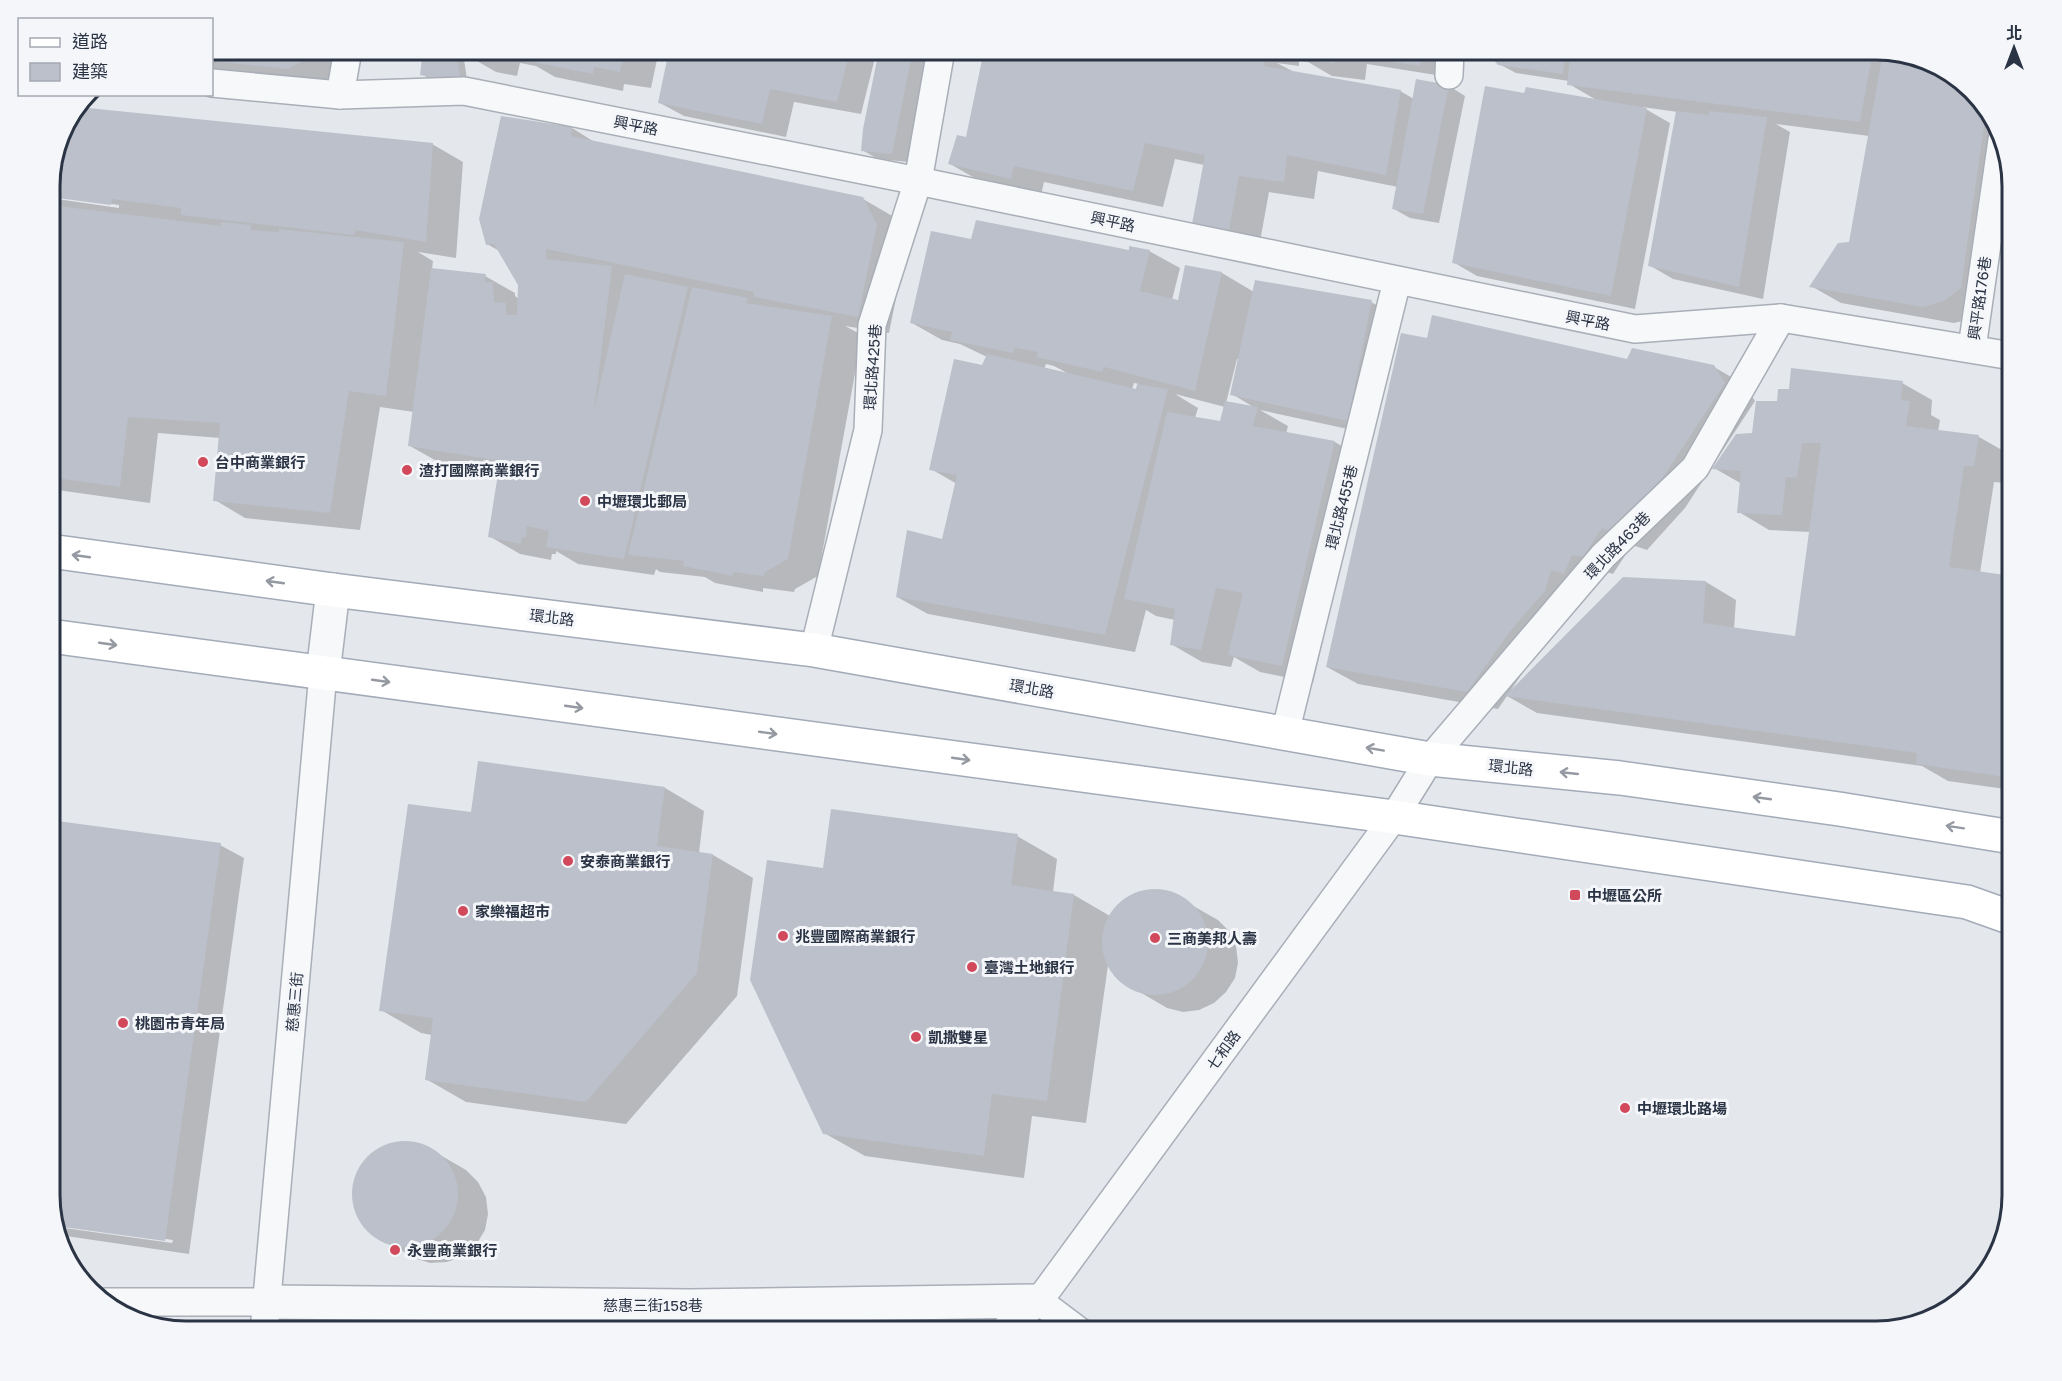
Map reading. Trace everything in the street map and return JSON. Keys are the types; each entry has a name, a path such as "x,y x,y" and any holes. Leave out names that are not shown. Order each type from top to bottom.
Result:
{"main road":[{"name":"環北路","path":"60,552 333,590 814,650 1430,759 1631,780 1839,809 2002,835"},
{"path":"60,637 1394,817 1967,902 2002,914"}],"street":[{"path":"323,673 333,590"},
{"name":"慈惠三街158巷","path":"266,1317 690,1306 1039,1301"}],"lane":[{"path":"340,94 346,60"},
{"name":"環北路425巷","path":"814,650 868,430 872,325 918,180 939,60"},
{"name":"興平路","path":"213,83 340,94 464,91 918,180 1635,329 1781,318 2002,354"},
{"name":"興平路176巷","path":"1972,348 1999,159"},
{"name":"環北路455巷","path":"1285,733 1397,281"},
{"name":"環北路463巷","path":"1430,759 1603,556 1695,468 1781,318"},
{"name":"慈惠三街","path":"266,1317 323,673"},
{"name":"七和路","path":"1016,1321 1039,1301 1394,817 1430,759"},
{"path":"1039,1301 1065,1321"},
{"path":"122,1304 266,1317"}],"building":[{"path":"213,60 305,60 288,69 213,61"},
{"path":"422,60 458,60 461,83 420,75"},
{"path":"523,60 623,60 620,72 594,67 593,74"},
{"path":"667,60 848,60 837,102 770,89 762,124 658,103"},
{"path":"877,60 911,60 892,154 861,151 863,129"},
{"path":"982,60 1265,60 1264,66 1401,90 1386,175 1287,155 1284,182 1239,176 1229,230 1192,224 1205,155 1145,143 1133,191 1014,166 1011,179 948,164 957,135 966,137"},
{"path":"1308,60 1334,60 1334,63"},
{"path":"1380,60 1421,60 1420,66"},
{"path":"1494,60 1565,60 1563,74 1498,65"},
{"path":"1570,60 1871,60 1860,122 1567,85"},
{"path":"1882,60 1909,64 1946,81 1971,103 1985,122 1961,288 1944,301 1923,307 1809,287 1838,243 1849,242"},
{"path":"1416,79 1449,85 1423,214 1392,209"},
{"path":"1485,86 1524,93 1526,87 1647,108 1611,296 1452,263"},
{"path":"87,108 433,143 426,242 356,230 354,235 181,215 181,208 112,199 111,205 60,198 62,161 77,123"},
{"path":"1676,111 1709,115 1709,111 1767,117 1739,287 1648,266"},
{"path":"501,116 572,127 571,136 863,197 877,225 858,317 754,297 754,292 546,249 546,259 612,266 594,411 625,274 688,287 624,559 546,547 549,531 527,526 526,537 522,537 521,544 488,537 500,461 408,446 431,268 486,274 485,282 493,282 494,302 506,303 506,315 517,315 518,285 494,244 486,245 479,219"},
{"path":"60,206 221,226 221,222 251,225 251,230 279,232 279,229 404,242 386,396 349,391 330,513 213,501 220,423 128,417 120,487 60,478"},
{"path":"976,220 1129,250 1129,246 1150,250 1140,291 1178,300 1185,265 1222,272 1195,391 1104,367 1102,372 1036,357 1038,352 1015,348 1013,353 950,340 952,332 910,323 931,231 971,239"},
{"path":"1255,280 1372,300 1348,421 1230,395"},
{"path":"692,287 748,298 746,303 832,316 788,559 765,572 764,576 733,572 733,576 683,566 684,561 628,555"},
{"path":"1432,315 1627,359 1632,348 1714,365 1725,383 1654,491 1616,533 1602,528 1583,557 1572,555 1564,574 1551,570 1545,591 1511,630 1467,692 1326,667 1401,333 1427,338"},
{"path":"987,354 1136,389 1137,384 1168,389 1105,635 896,597 907,530 942,539 957,475 929,470 954,359 982,365"},
{"path":"1791,368 1903,381 1901,400 1910,401 1906,426 1979,435 1974,466 1964,466 1949,567 2002,575 2002,777 1916,764 1917,753 1505,696 1623,577 1706,581 1703,623 1795,636 1821,443 1802,443 1797,478 1786,477 1782,515 1737,513 1741,471 1712,469 1736,434 1752,433 1756,401 1777,401 1778,389 1789,389"},
{"path":"1225,401 1258,407 1253,426 1335,441 1282,666 1228,655 1243,593 1216,588 1201,650 1170,645 1175,609 1124,599 1167,412 1220,421"},
{"path":"478,761 665,787 657,846 713,854 697,973 586,1102 425,1080 433,1018 379,1011 408,804 471,812"},
{"name":"凱撒雙星","path":"831,809 1018,834 1011,885 1074,894 1047,1101 992,1094 984,1156 823,1134 750,980 767,860 823,868"},
{"name":"桃園市青年局","path":"60,821 221,843 165,1241 64,1227 62,1220 60,1203"},
{"name":"三商美邦人壽","path":"1155,889 1175,893 1192,905 1204,922 1208,942 1204,962 1192,979 1175,991 1155,995 1135,991 1118,979 1106,962 1102,942 1106,922 1118,905 1135,893"},
{"path":"405,1141 425,1145 442,1157 454,1174 458,1194 454,1214 442,1231 425,1243 405,1247 385,1243 368,1231 356,1214 352,1194 356,1174 368,1157 385,1145"}],"place":[{"name":"台中商業銀行","path":"203,462"},
{"name":"渣打國際商業銀行","path":"407,470"},
{"name":"中壢環北郵局","path":"585,501"},
{"name":"安泰商業銀行","path":"568,861"},
{"name":"中壢區公所","path":"1575,895"},
{"name":"家樂福超市","path":"463,911"},
{"name":"兆豐國際商業銀行","path":"783,936"},
{"name":"三商美邦人壽","path":"1155,938"},
{"name":"臺灣土地銀行","path":"972,967"},
{"name":"桃園市青年局","path":"123,1023"},
{"name":"凱撒雙星","path":"916,1037"},
{"name":"中壢環北路場","path":"1625,1108"},
{"name":"永豐商業銀行","path":"395,1250"}]}
